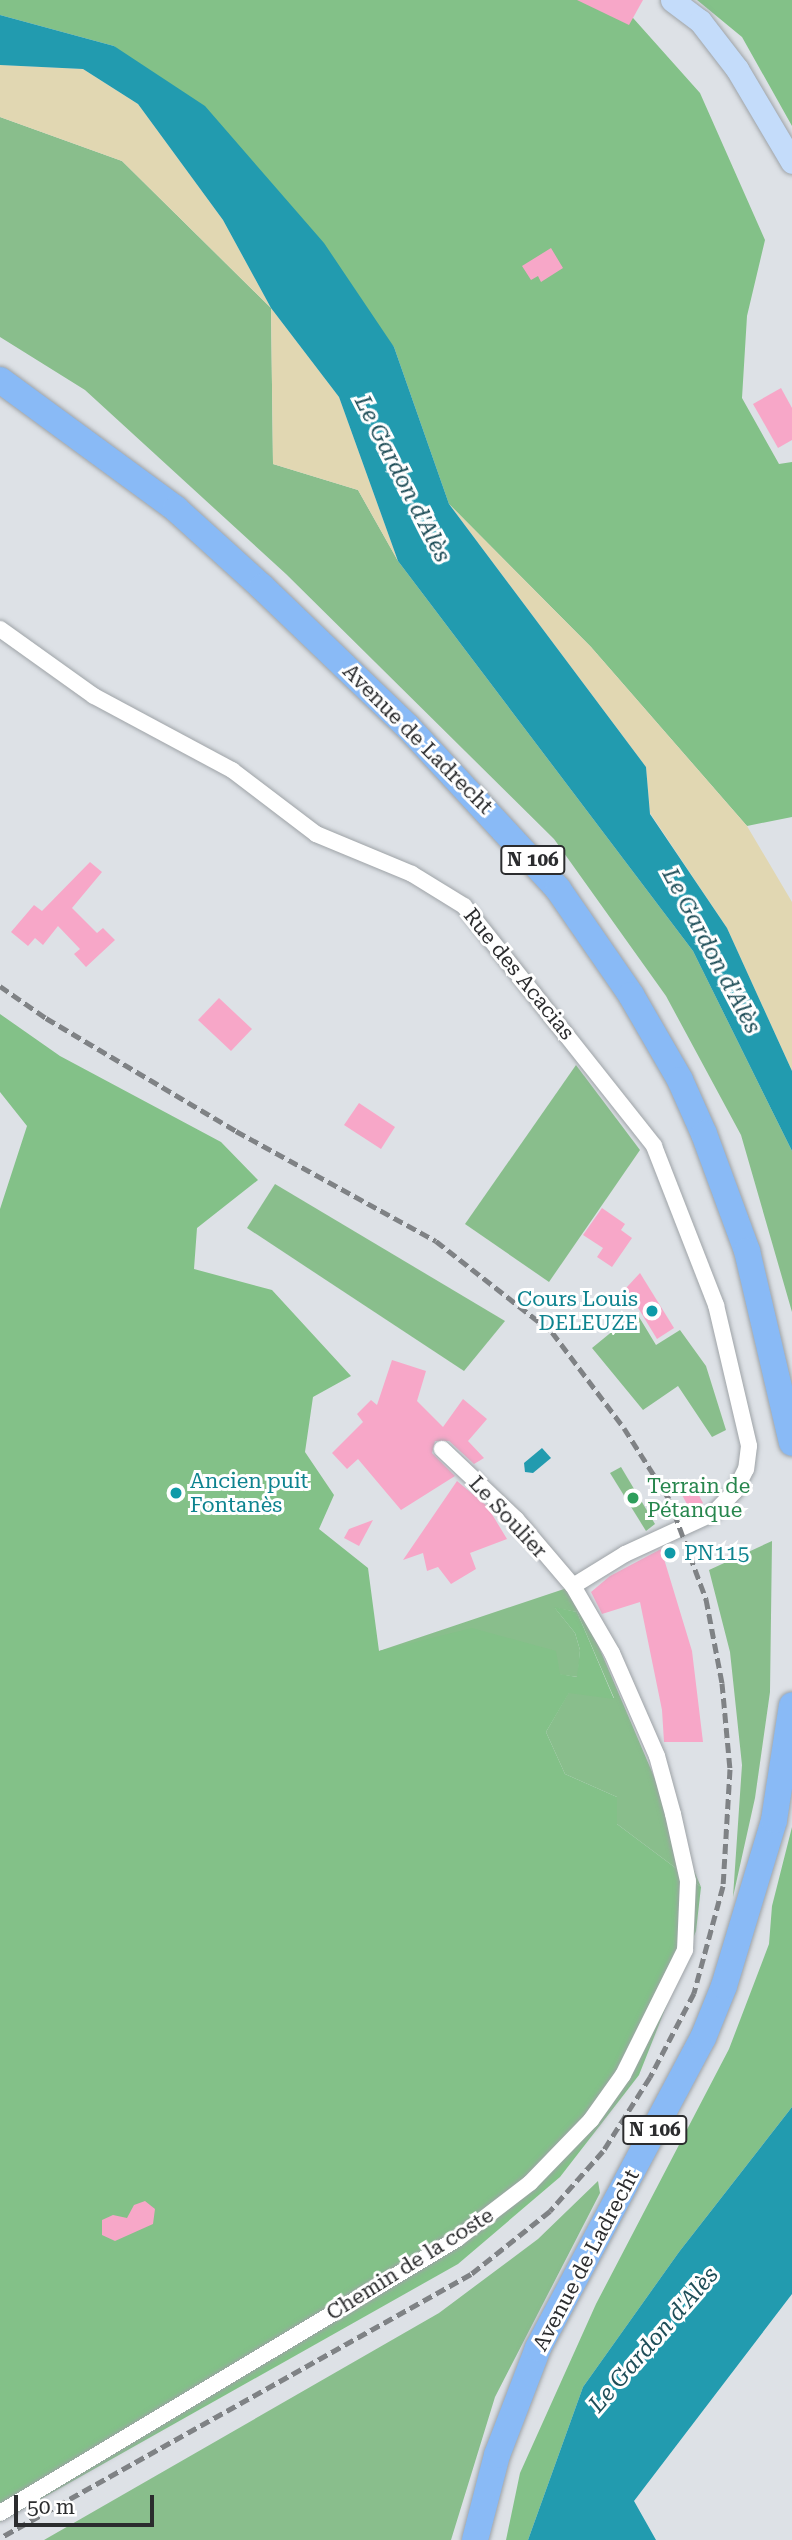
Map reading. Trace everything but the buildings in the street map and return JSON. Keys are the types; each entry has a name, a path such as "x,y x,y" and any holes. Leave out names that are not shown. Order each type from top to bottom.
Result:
{"main road":[{"path":"672,0 700,21 737,69 792,162"},
{"name":"Avenue de Ladrecht","path":"0,380 62,422 176,509 355,674 515,838 596,942 680,1080 726,1189 765,1314 792,1443"},
{"name":"Avenue de Ladrecht","path":"0,388 62,422"},
{"name":"Avenue de Ladrecht","path":"475,2540 497,2455 538,2348 696,2050 724,1986 774,1820 792,1704"}],"street":[{"name":"Rue des Acacias","path":"0,629 94,696 232,770 316,834 446,892 489,932 654,1146 716,1305 749,1446 746,1469 735,1491 699,1523 625,1554 573,1586"},
{"name":"Le Soulier","path":"442,1449 516,1519 573,1586"},
{"name":"Chemin de la coste","path":"0,2513 457,2239 530,2183 591,2120 623,2075 685,1950 688,1881 652,1744 612,1653 573,1586"}],"green space":[{"path":"0,0 617,0 700,93 765,240 747,316 742,398 779,464 792,462 792,817 747,826 591,647 449,504 394,347 114,46 0,15"},
{"path":"697,0 792,0 792,126 742,37"},
{"path":"0,117 122,161 271,308 273,464 358,490 398,561 693,951 792,1151 792,1312 741,1135 666,996 554,839 286,574 85,390 0,337"},
{"path":"0,1014 60,1056 221,1142 258,1180 197,1228 194,1269 272,1290 351,1376 313,1397 305,1452 334,1495 319,1529 368,1568 379,1651 472,1628 556,1651 560,1674 577,1677 580,1650 575,1633 554,1607 577,1612 614,1699 569,1693 546,1732 565,1774 617,1797 617,1824 701,1887 696,1931 639,2075 560,2177 458,2264 0,2522 0,1209 27,1126 0,1092"},
{"path":"576,1065 640,1150 549,1282 465,1224"},
{"path":"275,1184 505,1321 464,1371 247,1228"},
{"path":"636,1312 656,1345 680,1330 706,1366 726,1430 712,1437 678,1386 643,1410 592,1348"},
{"name":"Terrain de Pétanque","path":"621,1467 655,1524 646,1531 610,1473"},
{"path":"772,1541 770,1692 755,1798 733,1897 742,1765 730,1652 709,1570"},
{"path":"573,1586 701,1887 617,1824 617,1797 565,1774 546,1732 569,1692 614,1698 577,1612 555,1608 575,1633 580,1650 578,1677 379,1651"},
{"path":"792,1827 792,2107 679,2252 583,2387 528,2540 506,2540 520,2473 596,2304 729,2049 769,1944 772,1906"},
{"path":"598,2181 600,2193 495,2397 451,2540 44,2540 439,2313 538,2239"}],"sand":[{"path":"0,65 83,69 138,104 223,220 271,308 122,161 0,117"},
{"path":"271,308 339,397 398,561 358,490 273,464"},
{"path":"449,504 591,647 747,826 792,902 792,1071 727,928 650,813 646,767"}],"water":[{"name":"Le Gardon d'Alès","path":"0,15 114,46 205,106 324,243 394,347 449,504 646,767 650,814 727,928 792,1071 792,1151 693,951 398,561 339,397 271,308 223,220 138,104 83,69 0,65"},
{"path":"542,1448 551,1458 533,1473 525,1472 524,1463"},
{"name":"Le Gardon d'Alès","path":"792,2107 792,2294 634,2501 656,2540 528,2540 583,2387 679,2252"}],"railway":[{"path":"0,986 46,1018 236,1131 436,1241 552,1332 624,1428 669,1499 706,1599 722,1683 730,1769 723,1886 694,1993 650,2077 603,2151 550,2211 471,2274 0,2538"}],"place":[{"name":"Cours Louis DELEUZE","path":"652,1311"},
{"name":"Ancien puit Fontanès","path":"176,1493"},
{"name":"Terrain de Pétanque","path":"633,1498"},
{"name":"PN115","path":"670,1553"}]}
